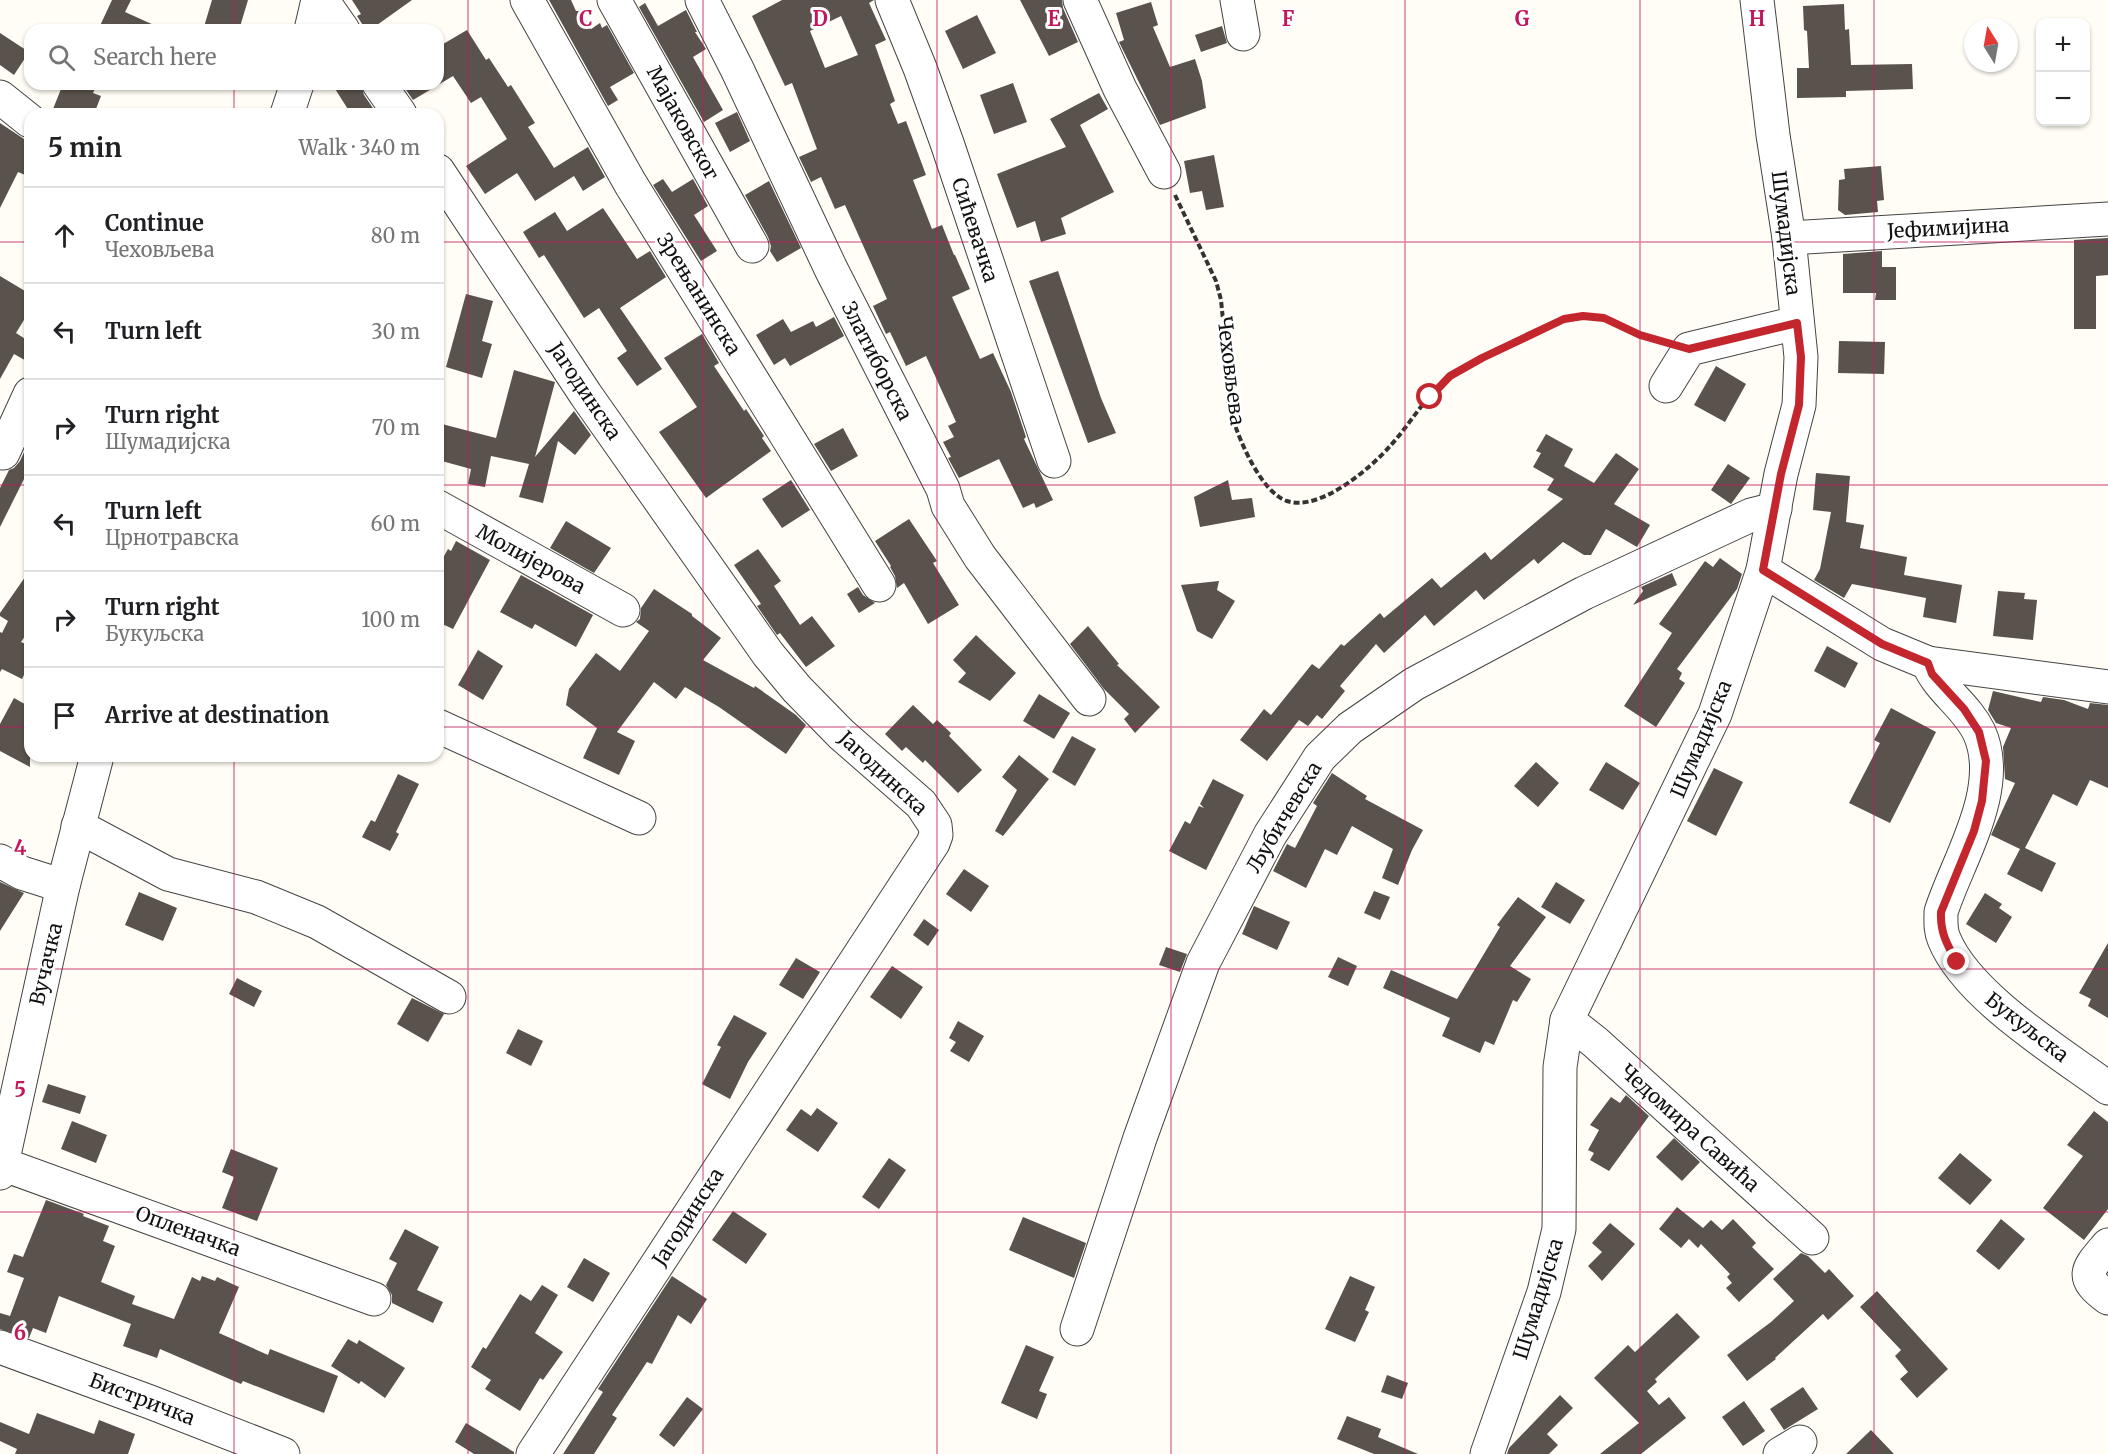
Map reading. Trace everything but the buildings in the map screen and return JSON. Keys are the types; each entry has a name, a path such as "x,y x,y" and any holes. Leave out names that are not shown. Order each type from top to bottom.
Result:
{"street":[{"path":"313,24 320,0"},
{"path":"320,0 338,24"},
{"name":"Зрењанинска","path":"527,0 630,183 879,585"},
{"name":"Мајаковског","path":"614,0 752,246"},
{"name":"Златиборска","path":"702,0 831,269 943,489 948,506 980,557 1089,699"},
{"name":"Сићевачка","path":"892,0 947,143 1054,461"},
{"path":"1080,0 1120,89 1164,172"},
{"path":"1237,0 1243,34"},
{"name":"Шумадијска","path":"1487,1454 1544,1292 1559,1229 1560,1067 1567,1020 1715,714 1763,570 1781,474 1799,405 1801,357 1789,238 1773,135 1757,0"},
{"path":"289,108 295,90"},
{"path":"383,90 396,108"},
{"path":"0,97 24,116"},
{"name":"Јагодинска","path":"444,180 586,395 768,654 797,689 841,734 921,804 935,825 936,834 933,843 533,1454"},
{"name":"Јефимијина","path":"1789,238 2108,219"},
{"path":"1666,386 1689,349 1797,323"},
{"path":"3,453 24,407"},
{"name":"Љубичевска","path":"1077,1329 1140,1138 1203,963 1270,835 1326,750 1371,712 1414,684 1584,593 1751,515 1774,509"},
{"name":"Молијерова","path":"444,510 623,610"},
{"path":"1763,570 1882,644 1928,663 2108,687"},
{"name":"Букуљска","path":"1928,663 1932,674 1964,709 1979,732 1986,761 1982,801 1974,831 1941,912 1944,940 1969,978 1986,995 2036,1037 2108,1088"},
{"path":"444,729 639,818"},
{"name":"Вучачка","path":"1,1169 63,886 95,762"},
{"path":"78,826 168,874 256,897 317,922 449,997"},
{"path":"0,861 22,873 63,886"},
{"name":"Чедомира Савића","path":"1567,1020 1595,1042 1812,1238"},
{"name":"Опленачка","path":"1,1169 374,1299"},
{"path":"2108,1245 2092,1263 2089,1281 2096,1290 2108,1298"},
{"name":"Бистричка","path":"0,1347 283,1454"}],"path":[{"name":"Чеховљева","path":"1164,172 1216,281 1225,318 1233,419 1237,431 1260,475 1271,490 1287,501 1300,502 1318,498 1347,484 1375,463 1450,376 1564,319 1583,316 1604,318 1640,335 1689,349"}],"route":[{"path":"1430,397 1450,376 1564,319 1583,316 1604,318 1640,335 1689,349 1797,323 1801,357 1799,405 1781,474 1763,570 1882,644 1928,663 1932,674 1964,709 1979,732 1986,761 1982,801 1974,831 1941,912 1941,931 1957,962"}]}
